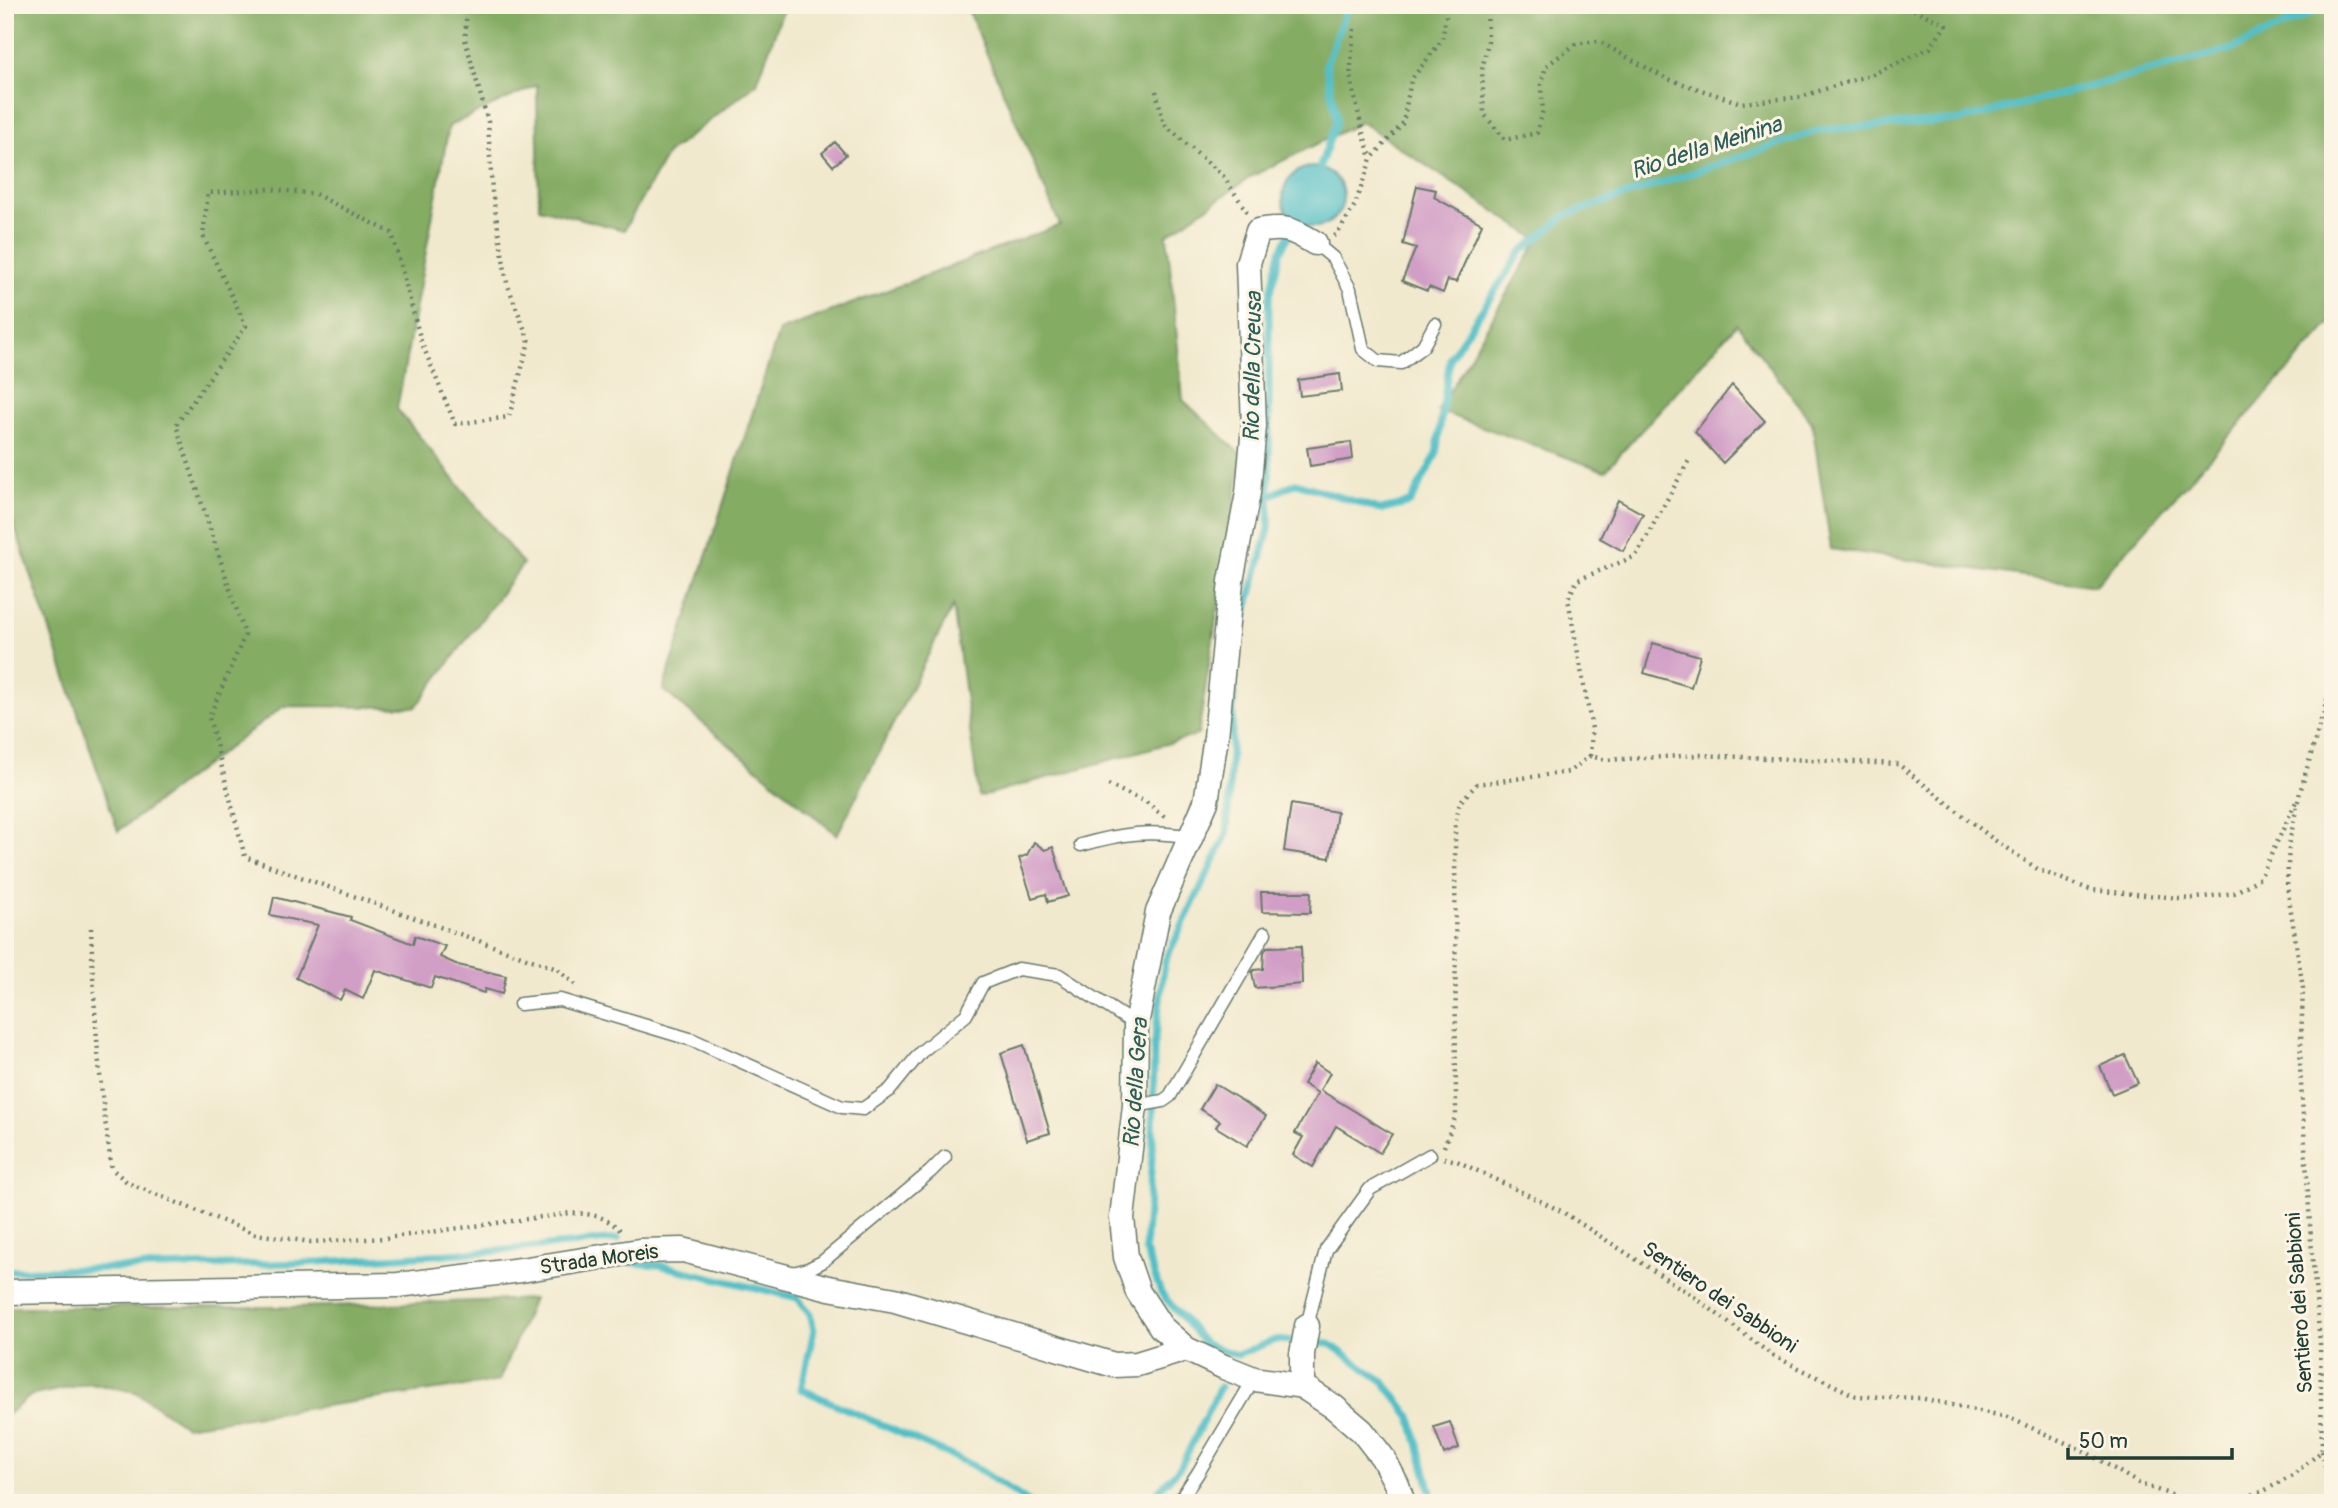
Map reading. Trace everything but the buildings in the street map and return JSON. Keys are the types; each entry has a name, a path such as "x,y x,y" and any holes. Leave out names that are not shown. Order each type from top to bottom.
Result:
{"street":[{"path":"1315,243 1293,229 1258,231 1248,263 1254,426 1248,493 1231,581 1216,737 1206,802 1158,912 1136,1025 1142,1105 1122,1218 1126,1257 1138,1292 1161,1327 1186,1349 1254,1379 1302,1386 1334,1407 1362,1431 1383,1458 1403,1503"},
{"name":"Strada Moreis","path":"5,1292 398,1285 522,1270 639,1251 683,1250 828,1288 895,1300 1114,1365 1137,1364 1186,1349"},
{"path":"1302,1386 1301,1354 1307,1326"}],"lane":[{"path":"1315,243 1333,258 1350,289 1363,349 1378,361 1401,363 1423,346 1434,324"},
{"path":"1081,845 1110,837 1156,831 1192,837"},
{"path":"1142,1105 1163,1101 1170,1096 1265,933"},
{"path":"520,1004 560,1000 693,1040 842,1108 863,1109 890,1090 922,1052 965,1015 983,983 1018,969 1059,975 1136,1025"},
{"path":"1307,1326 1326,1250 1370,1189 1430,1154"},
{"path":"786,1275 822,1262 930,1172 944,1157"},
{"path":"1178,1503 1254,1379"}],"path":[{"path":"467,5 465,39 488,122 492,191 507,283 530,341 509,416 455,424 421,341 393,233 315,194 270,189 208,193 204,236 246,326 176,425 246,635 209,717 245,857 557,969 585,992"},
{"path":"1315,243 1337,235 1355,205 1371,159 1403,123 1411,80 1442,40 1448,5"},
{"path":"1487,5 1488,41 1482,70 1485,114 1505,140 1537,133 1543,110 1541,85 1546,66 1576,44 1598,41 1665,78 1741,103 1800,97 1873,74 1930,48 1945,25 1915,10 1884,9 1879,5"},
{"path":"1354,29 1350,76 1371,159"},
{"path":"1156,91 1164,124 1223,176 1258,231"},
{"path":"1430,1154 1446,1146 1456,1115 1455,825 1460,802 1477,784 1569,772 1590,756 1592,729 1568,599 1577,580 1636,556 1689,460"},
{"name":"Sentiero dei Sabbioni","path":"1430,1154 1457,1161 1560,1211 1693,1296 1773,1355 1856,1396 1920,1398 2007,1417 2084,1451 2140,1485 2180,1498 2226,1502 2262,1492 2294,1474 2322,1451 2320,1343 2300,1068 2303,988 2287,886 2289,844 2300,792 2333,671"},
{"path":"1590,756 1606,760 1700,755 1898,764 1993,839 2039,870 2091,890 2190,899 2234,893 2260,878 2300,792"},
{"path":"1108,785 1146,802 1192,837"},
{"path":"91,928 95,1027 107,1141 112,1169 128,1183 255,1234 311,1242 386,1238 571,1213 596,1214 611,1221 639,1251"},
{"path":"2322,1451 2332,1503"}],"green space":[{"path":"5,5 785,5 757,83 667,154 624,230 539,208 537,85 449,126 397,409 523,564 416,707 284,706 118,831 5,498"},
{"path":"966,5 2333,5 2333,320 2095,586 1831,549 1812,423 1737,324 1605,471 1438,411 1538,240 1361,122 1252,176 1167,235 1183,400 1242,455 1198,735 979,797 953,606 837,835 663,690 779,331 1060,225"},
{"path":"533,1299 499,1381 185,1426 136,1392 89,1383 30,1396 8,1414 5,1410 5,1307 300,1307"}],"water":[{"path":"1313,167 1330,172 1338,180 1343,197 1338,214 1330,222 1313,227 1296,222 1288,214 1283,197 1288,180 1296,172"}],"waterway":[{"name":"Rio della Creusa","path":"1316,177 1337,120 1326,65 1348,5"},
{"name":"Rio della Meinina","path":"1269,496 1296,483 1382,510 1410,503 1436,455 1450,358 1521,252 1566,215 1820,130 1960,120 2230,50 2329,5"},
{"name":"Rio della Gera","path":"1289,235 1280,252 1269,300 1269,529 1236,648 1227,834 1165,961 1154,1046 1153,1146 1145,1249 1161,1293 1205,1344 1237,1355 1275,1340 1330,1344 1384,1382 1411,1417 1434,1503"},
{"path":"5,1271 303,1263 496,1251 618,1239"},
{"path":"632,1263 659,1265 798,1298 810,1314 814,1330 801,1389 972,1465 1030,1503"},
{"path":"1147,1503 1181,1466 1220,1387"}]}
